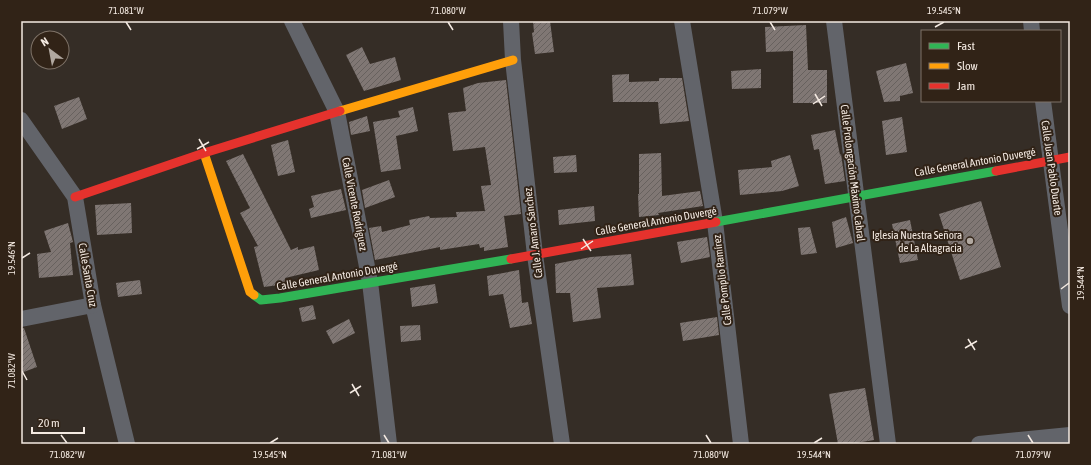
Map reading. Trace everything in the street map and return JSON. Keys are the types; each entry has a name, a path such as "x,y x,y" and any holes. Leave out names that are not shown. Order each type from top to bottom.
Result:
{"street":[{"name":"Calle Vicente Rodríguez","path":"292,21 337,112 370,282 389,444"},
{"name":"Calle J. Amaro Sánchez","path":"511,21 513,60 535,255 562,444"},
{"name":"Calle Pomplio Ramírez","path":"682,21 715,222 741,444"},
{"name":"Calle Prolongación Máximo Cabral","path":"834,21 888,444"},
{"path":"74,197 337,112 513,60"},
{"name":"Calle Juan Pablo Duarte","path":"1042,102 1070,306"},
{"name":"Calle Santa Cruz","path":"21,120 74,197 93,305 126,444"},
{"name":"Calle General Antonio Duvergé","path":"204,154 250,292 261,300 535,255 1070,157"},
{"path":"21,319 93,305"},
{"path":"980,444 1070,435"}],"building":[{"path":"533,21 550,21 554,52 535,54 532,33 534,32"},
{"path":"806,25 808,70 827,70 827,103 793,103 793,51 766,52 765,27"},
{"path":"362,47 370,64 395,57 401,80 364,91 346,55"},
{"path":"906,63 913,93 900,96 900,101 884,102 876,71"},
{"path":"761,69 761,88 732,89 731,71"},
{"path":"629,74 629,82 659,81 659,78 682,78 689,121 660,124 658,102 613,102 612,75"},
{"path":"506,80 521,214 504,216 508,247 484,251 484,247 480,248 479,244 440,250 440,247 375,260 369,228 381,226 382,232 410,225 409,220 429,216 430,218 457,217 456,212 485,211 481,186 491,185 485,147 453,151 448,113 466,111 463,88 478,83"},
{"path":"79,97 87,119 62,129 54,106"},
{"path":"413,107 418,131 396,136 401,169 381,172 373,122 400,117 398,111"},
{"path":"367,116 370,131 351,135 349,122"},
{"path":"902,117 907,152 886,155 882,121"},
{"path":"835,130 840,155 841,154 845,181 825,184 819,149 814,150 811,135"},
{"path":"288,140 295,172 278,176 271,145"},
{"path":"661,153 662,196 700,191 703,206 658,213 659,215 639,217 639,154"},
{"path":"243,154 291,250 298,247 298,250 314,246 319,270 285,278 286,284 264,287 254,247 258,246 240,213 250,208 226,161"},
{"path":"576,155 577,172 554,173 553,157"},
{"path":"790,155 799,186 782,191 740,195 738,170 772,167 771,161"},
{"path":"389,180 395,197 365,208 362,190"},
{"path":"341,189 346,210 311,218 309,209 314,207 311,196"},
{"name":"Iglesia Nuestra Señora de La Altagracia","path":"981,201 1001,267 960,280 939,214"},
{"path":"131,203 132,233 97,235 95,205"},
{"path":"594,206 595,221 559,225 558,210"},
{"path":"846,217 853,243 836,248 832,222"},
{"path":"910,220 918,260 900,263 892,224"},
{"path":"68,223 73,242 70,243 73,275 39,278 37,254 51,252 44,231"},
{"path":"810,227 817,253 801,255 798,228"},
{"path":"707,237 710,257 681,263 677,242"},
{"path":"631,254 634,285 597,288 601,318 573,322 570,293 556,293 555,264 591,257"},
{"path":"519,270 522,303 528,302 532,324 510,328 503,294 489,296 487,276"},
{"path":"140,280 142,294 118,297 116,283"},
{"path":"435,284 438,303 412,307 410,288"},
{"path":"313,305 316,319 302,322 299,308"},
{"path":"717,317 719,335 683,341 680,323"},
{"path":"349,319 355,333 333,344 326,331"},
{"path":"420,325 421,340 401,342 400,326"},
{"path":"24,328 37,367 21,373 21,329"},
{"path":"865,388 874,440 850,444 838,444 829,394"}],"traffic: fast":[{"path":"716,222 996,171"},
{"path":"254,295 261,300 280,298 511,259"}],"traffic: slow":[{"path":"340,111 513,60"},
{"path":"204,153 250,292 254,295"}],"traffic: jam":[{"path":"75,197 204,153 340,111"},
{"path":"996,171 1070,157"},
{"path":"511,259 716,222"}],"place":[{"name":"Iglesia Nuestra Señora de La Altagracia","path":"970,241"}]}
